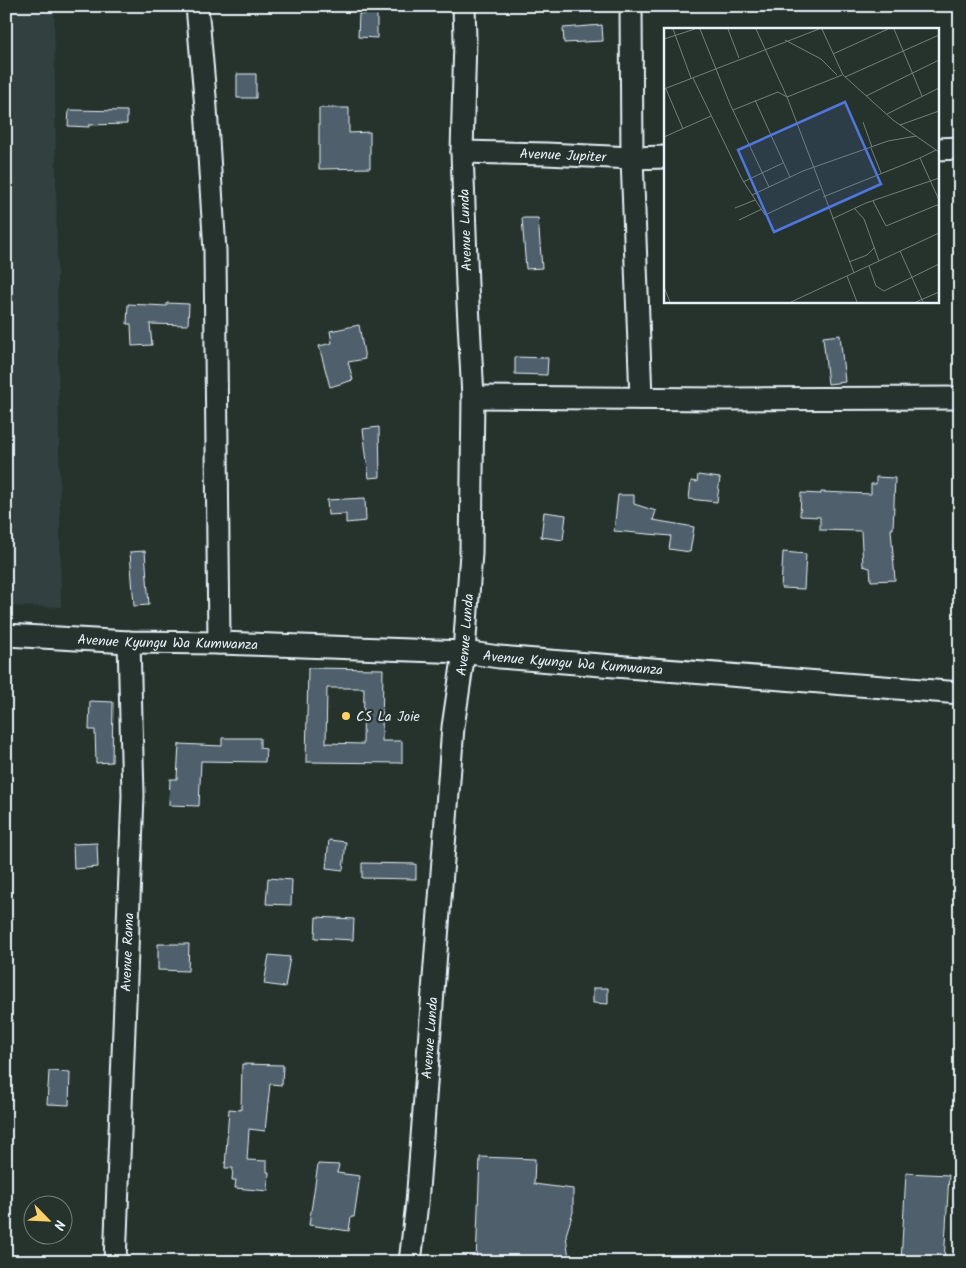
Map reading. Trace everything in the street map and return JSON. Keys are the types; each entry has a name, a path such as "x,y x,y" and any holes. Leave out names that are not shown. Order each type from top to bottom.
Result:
{"street":[{"path":"198,6 215,251 219,643"},
{"name":"Avenue Lunda","path":"410,1262 453,728 464,652 471,553 473,396 462,152 464,6"},
{"path":"631,6 632,158 641,398"},
{"path":"938,149 960,148"},
{"name":"Avenue Jupiter","path":"462,152 632,158 664,157"},
{"path":"473,396 719,400 960,398"},
{"name":"Avenue Kyungu Wa Kumwanza","path":"6,635 129,642 219,643 464,652 509,658 960,693"},
{"name":"Avenue Rama","path":"116,1262 133,795 129,642"}],"shaded area":[{"path":"6,6 54,6 61,607 6,606"}],"building":[{"path":"359,14 377,14 377,38 358,37"},
{"path":"602,25 603,41 564,43 563,28"},
{"path":"237,74 256,74 256,98 237,98"},
{"path":"319,108 349,108 349,133 370,132 370,168 319,169"},
{"path":"69,110 127,111 127,124 89,125 89,127 68,126"},
{"path":"522,218 538,218 542,268 526,269"},
{"path":"167,303 189,304 188,325 150,324 152,345 132,346 131,324 127,324 128,304 167,306"},
{"path":"359,325 365,359 348,362 353,380 330,387 319,346 332,343 330,331"},
{"path":"840,335 845,382 828,384 823,337"},
{"path":"515,357 548,358 547,375 515,374"},
{"path":"379,427 380,477 369,478 363,429"},
{"path":"698,475 720,478 717,502 689,499 691,481 697,482"},
{"path":"876,477 895,478 893,529 891,529 895,580 871,581 870,568 863,566 861,531 820,530 820,517 800,516 801,493 871,494 871,484 876,484"},
{"path":"618,495 634,495 634,504 656,511 653,520 694,527 690,552 669,549 671,536 614,531"},
{"path":"365,498 366,521 346,523 346,514 328,515 327,500"},
{"path":"544,512 566,515 563,540 541,537"},
{"path":"145,551 149,605 134,606 130,552"},
{"path":"783,552 806,554 804,589 781,588"},
{"path":"308,668 383,669 382,741 402,741 402,763 306,762","holes":["327,688 364,688 363,744 326,743"]},
{"path":"90,701 113,702 112,762 96,763 95,730 89,730"},
{"path":"222,738 260,738 260,748 266,749 265,762 201,761 199,806 169,805 170,779 177,779 179,744 222,746"},
{"path":"329,840 346,842 343,870 326,868"},
{"path":"97,843 98,867 74,869 73,844"},
{"path":"362,863 416,864 416,879 362,878"},
{"path":"268,878 292,880 291,905 266,904"},
{"path":"316,917 354,919 353,940 315,938"},
{"path":"158,944 189,944 188,971 158,970"},
{"path":"269,955 290,957 285,987 264,984"},
{"path":"593,988 608,988 608,1004 593,1003"},
{"path":"242,1064 283,1065 282,1085 270,1084 265,1131 249,1129 247,1160 267,1161 267,1172 269,1172 268,1191 235,1188 236,1180 232,1180 233,1168 225,1168 229,1109 241,1110"},
{"path":"49,1071 70,1072 69,1105 47,1104"},
{"path":"480,1157 535,1159 534,1184 573,1189 573,1212 566,1235 569,1259 530,1257 530,1262 476,1262"},
{"path":"318,1164 339,1165 337,1173 360,1176 354,1217 351,1217 349,1231 309,1225"},
{"path":"906,1173 949,1175 944,1262 901,1262"}],"place":[{"name":"CS La Joie","path":"346,716"}]}
